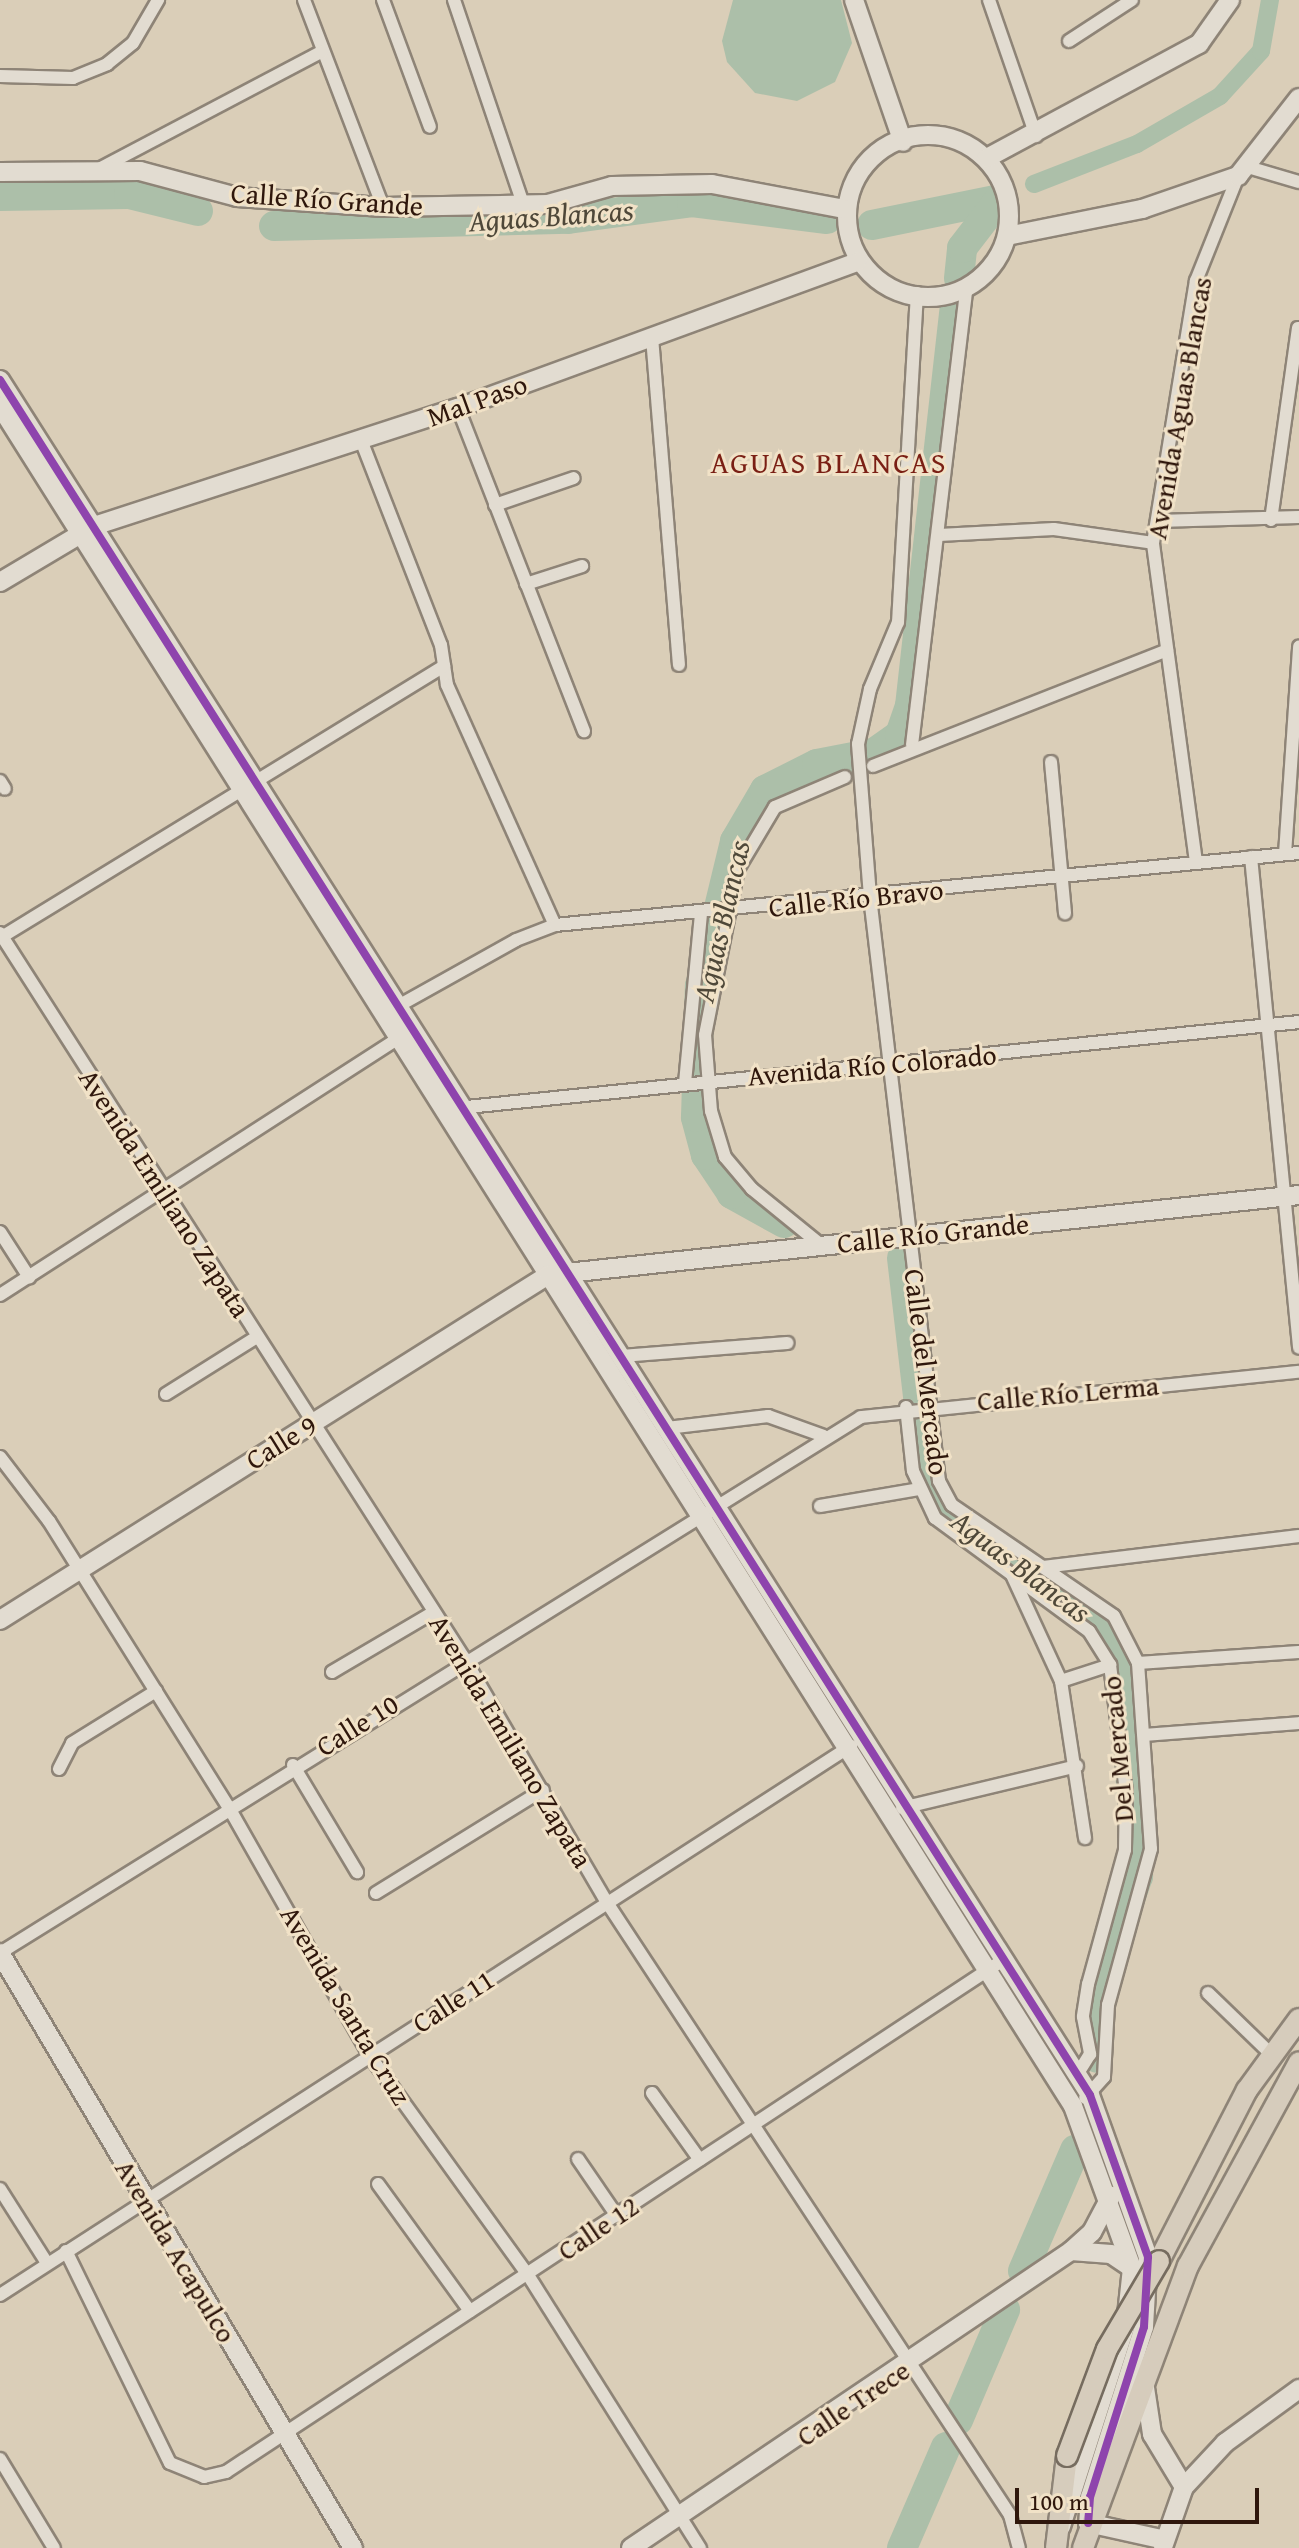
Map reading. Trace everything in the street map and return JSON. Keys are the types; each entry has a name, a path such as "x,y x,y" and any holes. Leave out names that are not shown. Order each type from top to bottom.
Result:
{"main road":[{"path":"854,0 903,142"},
{"path":"987,158 1036,136 1199,44 1230,0"},
{"name":"Avenida Aguas Blancas","path":"1244,172 1299,98"},
{"path":"903,142 956,142 987,158 1012,204 1012,235 995,265 967,285 917,293 882,283 857,262 844,209 861,168 903,142"},
{"name":"Calle Río Grande","path":"0,172 140,171 237,197 383,207 523,204 656,182 712,184 844,209"},
{"path":"1012,235 1142,209 1244,172"},
{"name":"Mal Paso","path":"0,582 87,530 458,408 857,262"},
{"path":"0,380 87,530 557,1273 711,1508 867,1736 1090,2095 1148,2257 1144,2327 1090,2497 1083,2548"},
{"path":"0,406 87,530"},
{"name":"Calle Río Grande","path":"557,1273 1292,1196"},
{"path":"557,1273 621,1356 667,1428 890,1814 1073,2106 1111,2196 1132,2268 1126,2324 1077,2495 1056,2542"},
{"name":"Calle 9","path":"0,1620 309,1424 557,1273"},
{"name":"Avenida Acapulco","path":"0,1953 142,2198 286,2432 353,2548"},
{"path":"1056,2542 1067,2456 1107,2349 1161,2257 1271,2054 1299,2019"},
{"path":"1088,2523 1143,2375 1188,2266 1299,2062"},
{"name":"Calle Trece","path":"631,2548 908,2366 1071,2251 1111,2196"},
{"path":"1071,2251 1111,2254 1132,2268"},
{"path":"1161,2257 1188,2266"},
{"path":"1143,2375 1152,2434 1184,2487"},
{"path":"1088,2523 1162,2543 1184,2487 1225,2443 1299,2389"}],"street":[{"path":"0,76 73,78 107,64 133,43 158,0"},
{"path":"304,0 383,207"},
{"path":"383,0 430,127"},
{"path":"454,0 523,204"},
{"path":"989,0 1036,136"},
{"path":"1069,41 1132,0"},
{"path":"96,170 323,51"},
{"path":"1244,172 1299,182"},
{"name":"Avenida Aguas Blancas","path":"1196,862 1153,543 1196,281 1244,172"},
{"path":"912,745 967,285"},
{"name":"Calle del Mercado","path":"917,293 898,622 870,689 858,744 870,897 909,1235 918,1406 944,1496 1114,1616 1138,1663 1144,1735 1147,1883 1108,2005 1104,2077 1090,2095"},
{"path":"1271,520 1298,328"},
{"path":"652,337 679,665"},
{"path":"458,408 584,731"},
{"path":"361,440 444,666 555,925"},
{"path":"495,505 574,478"},
{"path":"1157,521 1299,517"},
{"path":"939,535 1054,529 1153,543"},
{"path":"526,584 582,566"},
{"path":"1292,853 1299,646"},
{"path":"873,766 912,745 1005,717 1167,650"},
{"path":"1,936 247,783 444,666"},
{"path":"1051,762 1065,913"},
{"path":"696,1082 710,993 738,869 775,807 845,777"},
{"name":"Calle Río Bravo","path":"392,1010 555,925 727,912 1060,874 1292,853"},
{"path":"1251,857 1266,1026 1292,1196 1299,1348"},
{"path":"704,914 696,1082 737,1174 821,1245"},
{"name":"Avenida Emiliano Zapata","path":"1,936 257,1337 309,1424 464,1658 606,1901 755,2123 908,2366 1010,2515 1019,2548"},
{"name":"Avenida Río Colorado","path":"453,1108 1299,1022"},
{"path":"0,1295 406,1033"},
{"path":"0,1232 29,1277"},
{"path":"166,1394 257,1337"},
{"path":"621,1356 787,1343"},
{"name":"Calle Río Lerma","path":"711,1508 824,1436 918,1406 1299,1372"},
{"name":"Del Mercado","path":"918,1406 919,1489 935,1518 1089,1631 1110,1665 1126,1791 1125,1850 1088,1984 1083,2017 1090,2054 1077,2075"},
{"path":"667,1428 768,1416 824,1436"},
{"name":"Avenida Santa Cruz","path":"0,1457 80,1569 228,1806 370,2056 528,2275 700,2548"},
{"path":"820,1506 919,1489"},
{"name":"Calle 10","path":"0,1953 293,1765 711,1508"},
{"path":"1043,1567 1299,1536"},
{"path":"1010,1572 1061,1681 1077,1766 1085,1838"},
{"path":"332,1672 434,1612"},
{"path":"1138,1663 1299,1652"},
{"path":"1061,1681 1110,1665"},
{"path":"59,1769 72,1743 156,1691"},
{"path":"1144,1735 1299,1723"},
{"name":"Calle 11","path":"0,2295 142,2198 370,2056 606,1901 867,1736"},
{"path":"293,1765 357,1872"},
{"path":"890,1814 909,1804 1077,1766"},
{"path":"376,1893 543,1790"},
{"name":"Calle 12","path":"66,2251 170,2463 183,2473 226,2472 1006,1958"},
{"path":"1208,1993 1271,2054"},
{"path":"652,2093 700,2160"},
{"path":"1073,2106 1090,2095"},
{"path":"578,2159 617,2216"},
{"path":"378,2184 470,2311"},
{"path":"0,2189 47,2263"},
{"path":"0,2459 54,2548"}],"shaded area":[{"path":"733,0 841,0 852,43 835,82 797,101 755,93 727,62 722,41"}],"waterway":[{"name":"Aguas Blancas","path":"1034,184 1137,144 1220,96 1261,51 1270,0"},
{"name":"Aguas Blancas","path":"0,196 129,194 198,211"},
{"name":"Aguas Blancas","path":"872,225 1000,199"},
{"name":"Aguas Blancas","path":"959,278 962,248 999,200"},
{"name":"Aguas Blancas","path":"274,226 568,219 692,202 827,219"},
{"name":"Aguas Blancas","path":"784,1223 732,1194 706,1155 696,1117 700,986 735,841 765,790 817,764 874,753 900,735 910,706 956,299"},
{"name":"Aguas Blancas","path":"902,1258 929,1490 946,1511 1099,1623 1121,1654 1138,1876 1102,1980 1097,2058"},
{"name":"Aguas Blancas","path":"1023,2271 1075,2150"},
{"name":"Aguas Blancas","path":"958,2420 1005,2310"},
{"name":"Aguas Blancas","path":"902,2548 946,2447"}],"transit line":[{"path":"0,380 1090,2095 1148,2257 1144,2327 1090,2497 1088,2523"}],"district":[{"name":"AGUAS BLANCAS","path":"829,462"}]}
